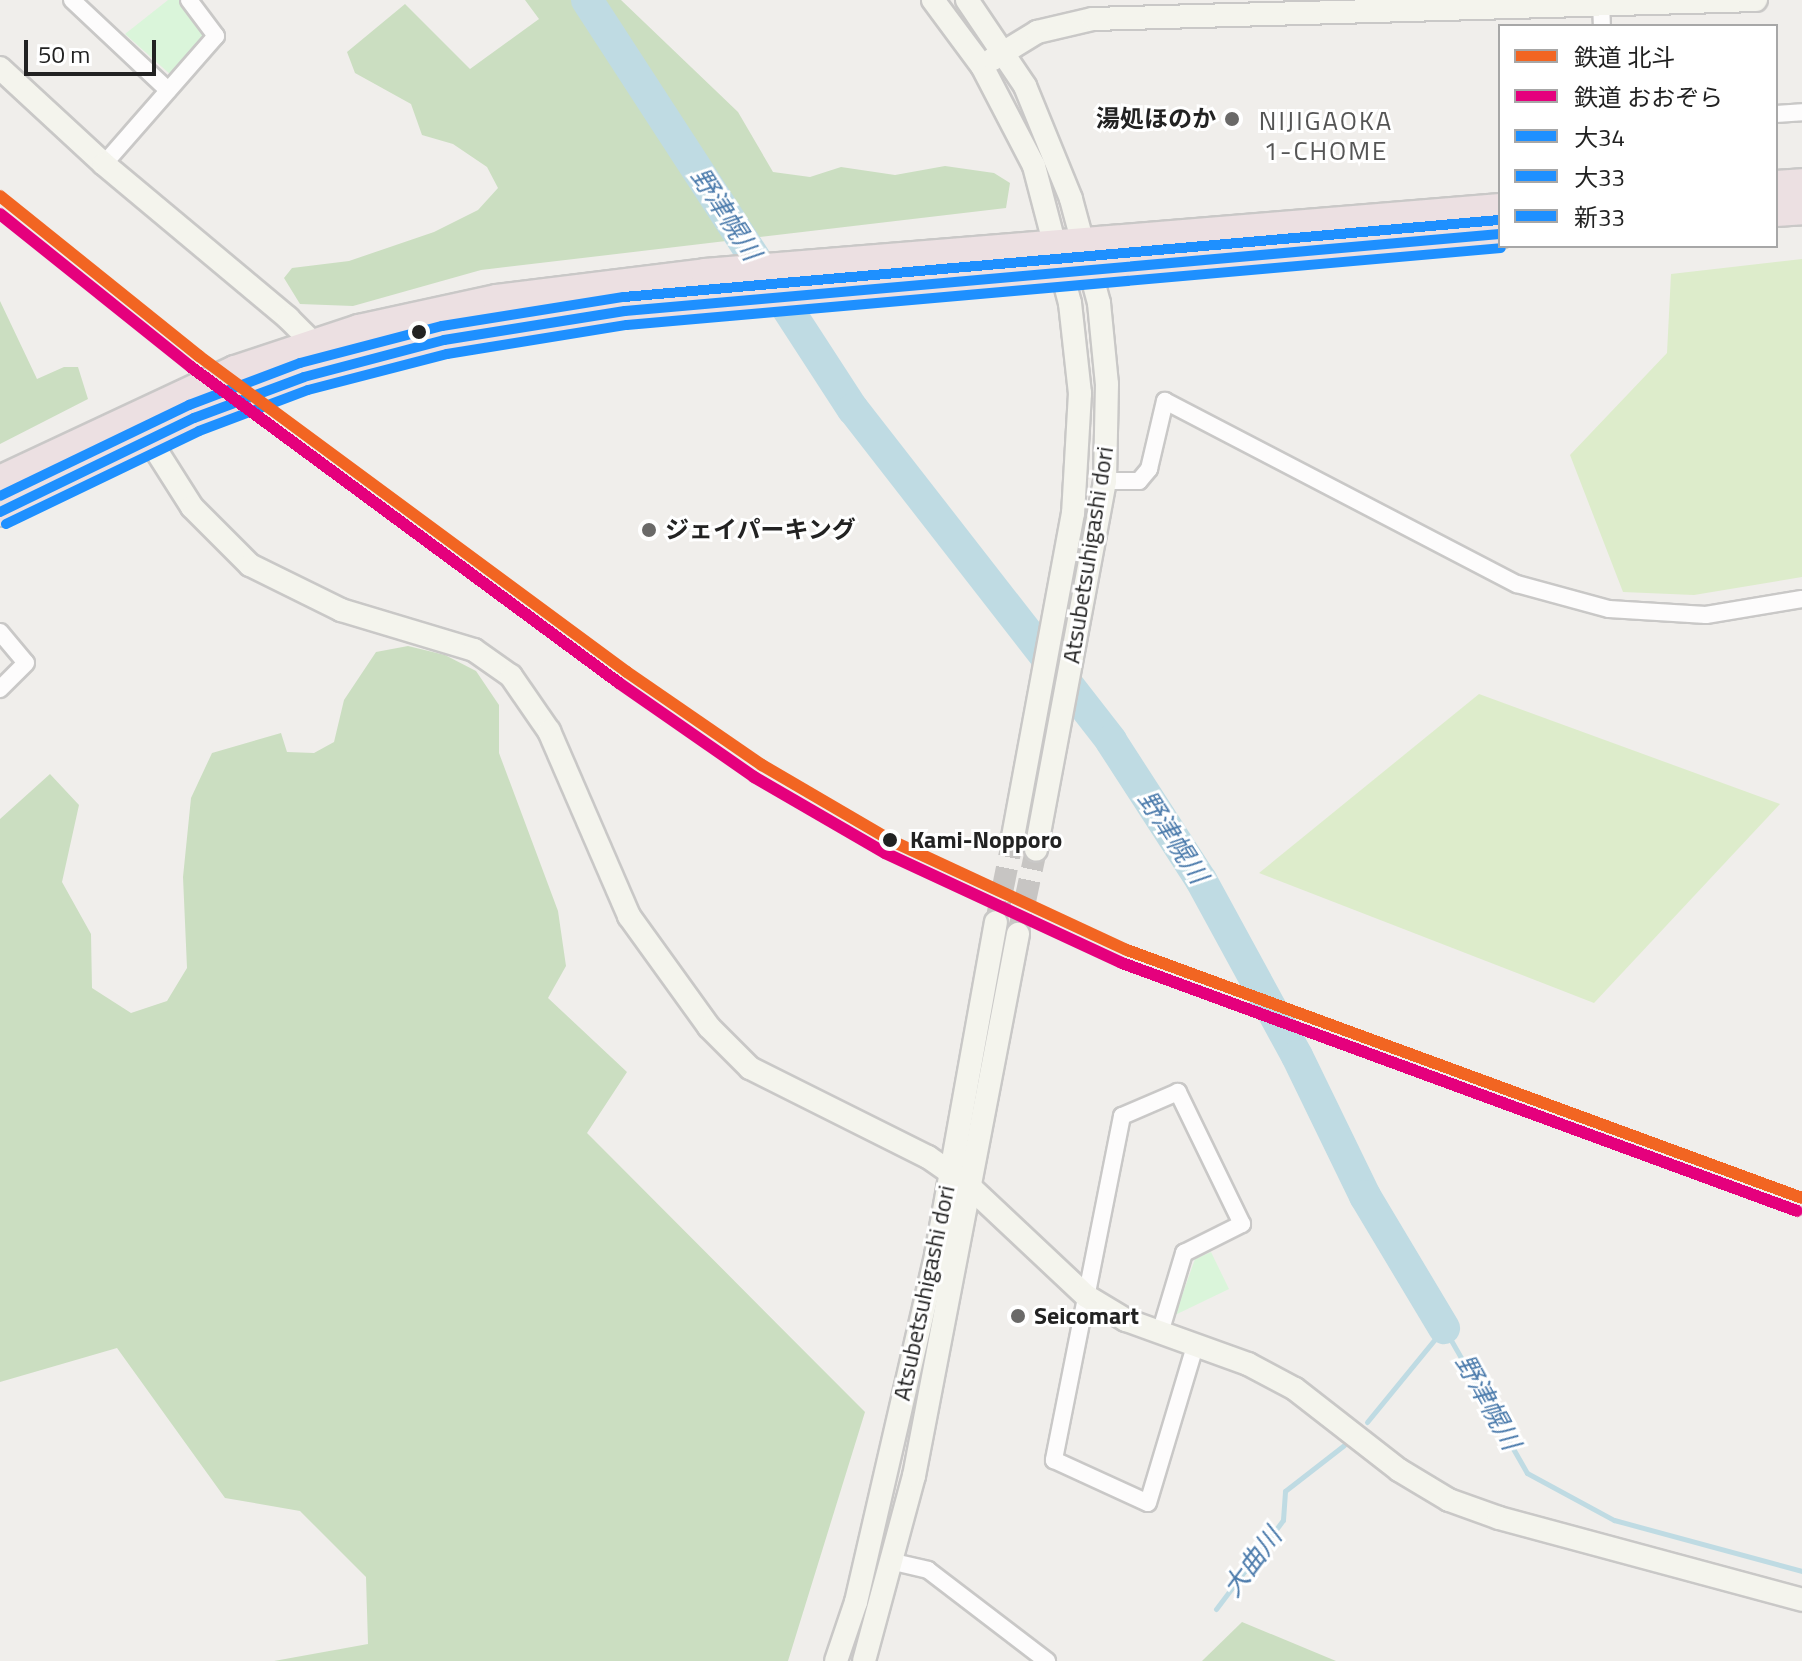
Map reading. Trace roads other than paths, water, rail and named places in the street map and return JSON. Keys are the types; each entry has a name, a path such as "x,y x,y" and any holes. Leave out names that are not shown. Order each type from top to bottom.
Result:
{"highway":[{"path":"1778,185 1802,183"},
{"path":"0,480 140,426 312,344 483,301 705,273 1498,208"},
{"path":"1778,212 1802,210"},
{"path":"0,512 140,426 337,367 528,324 726,302 1498,234"}],"street":[{"path":"72,0 168,90"},
{"path":"104,164 216,36 189,0"},
{"name":"Atsubetsuhigashi dori","path":"933,0 982,66 1070,243"},
{"name":"Atsubetsuhigashi dori","path":"967,0 1004,51 1043,125 1107,384 1105,481 1036,850"},
{"path":"982,66 1037,32 1093,19 1602,11 1756,0"},
{"path":"0,68 104,164 337,367"},
{"path":"1778,114 1802,112"},
{"name":"Atsubetsuhigashi dori","path":"1013,838 1059,594 1080,429 1077,272"},
{"path":"1105,481 1139,481 1149,469 1165,401 1517,584 1609,609 1706,615 1802,599"},
{"path":"140,426 208,527 257,570 341,610 464,646 511,676 549,731 629,916 709,1027 767,1079 894,1138 968,1185 1086,1296 1126,1320 1248,1364 1295,1389 1399,1470 1449,1500 1499,1518 1802,1600"},
{"path":"0,632 26,663 0,689"},
{"name":"Atsubetsuhigashi dori","path":"836,1661 856,1602 936,1255 996,922"},
{"name":"Atsubetsuhigashi dori","path":"864,1661 894,1562 1018,934"},
{"path":"1160,1333 1184,1253 1242,1224 1178,1092 1122,1116 1054,1460 1148,1503 1195,1346"},
{"path":"894,1562 928,1570 1047,1661"}],"waterway":[{"name":"野津幌川","path":"587,0 853,409 1111,741 1201,880 1297,1056 1365,1196 1444,1328"},
{"name":"野津幌川","path":"1367,1422 1444,1328 1527,1473 1614,1520 1802,1571"},
{"name":"大曲川","path":"1216,1609 1283,1520 1285,1491 1344,1445"}],"tunnel":[{"path":"996,922 1013,838"},
{"path":"1018,934 1036,850"}],"rail line":[{"name":"北斗","path":"0,196 199,356 627,672 762,765 892,841 1127,950 1802,1198"},
{"name":"おおぞら","path":"0,214 191,367 619,683 754,777 885,853 1122,963 1797,1211"}],"place":[{"name":"湯処ほのか","path":"1232,119"},
{"name":"ジェイパーキング","path":"649,530"},
{"name":"Kami-Nopporo","path":"890,840"},
{"name":"Seicomart","path":"1018,1316"}],"district":[{"name":"NIJIGAOKA 1-CHOME","path":"1326,136"}]}
